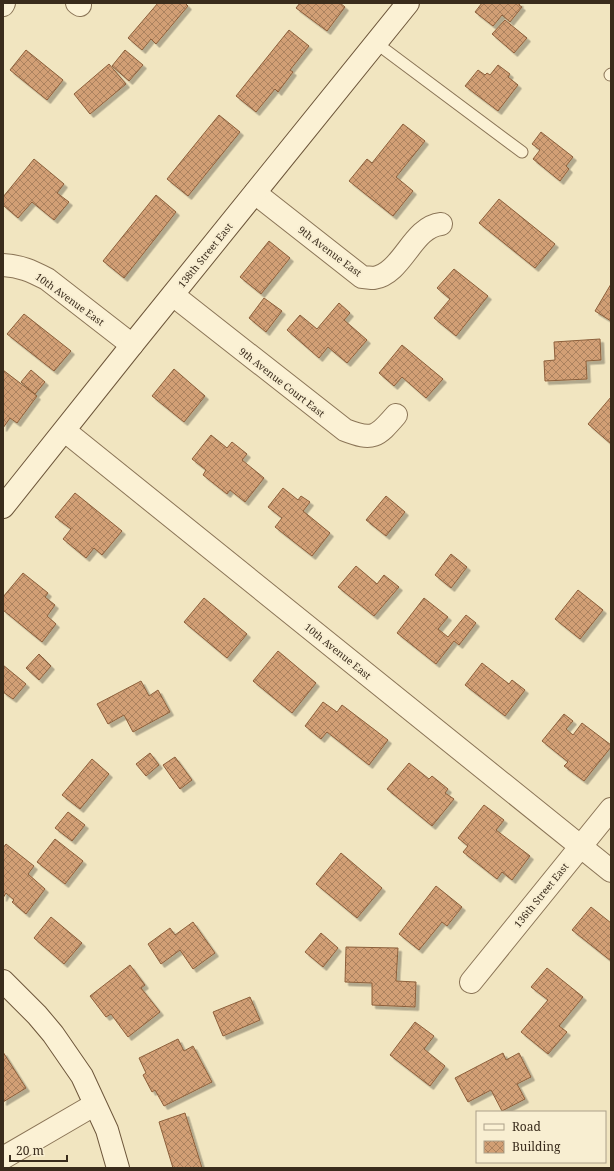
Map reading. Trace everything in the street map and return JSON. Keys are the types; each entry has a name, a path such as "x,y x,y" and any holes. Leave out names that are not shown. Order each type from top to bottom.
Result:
{"street":[{"name":"138th Street East","path":"3,507 408,3"},
{"name":"9th Avenue East","path":"255,193 362,277 373,278 381,276 390,270 422,234 433,225 441,224"},
{"name":"10th Avenue East","path":"3,265 20,267 47,279 132,345"},
{"name":"9th Avenue Court East","path":"172,295 345,430 360,436 371,436 380,432 396,415"},
{"name":"10th Avenue East","path":"65,431 611,871"},
{"name":"136th Street East","path":"471,982 611,809"},
{"path":"3,981 37,1015 53,1034 82,1076 94,1105 107,1130 118,1168"},
{"path":"3,1158 94,1105"}],"lane":[{"path":"376,43 522,152"}],"building":[{"path":"158,3 185,3 188,6 156,44 151,39 142,50 128,38"},
{"path":"300,3 340,3 345,7 327,31 296,8"},
{"path":"482,3 520,3 519,5 522,7 510,22 502,15 493,26 475,12"},
{"path":"505,20 527,38 514,53 492,34"},
{"path":"289,30 309,46 290,70 293,72 278,92 275,89 256,112 236,96"},
{"path":"26,50 63,80 47,100 10,70"},
{"path":"125,50 143,65 129,81 112,66"},
{"path":"109,64 126,84 90,114 74,94"},
{"path":"498,65 510,74 508,77 518,85 498,111 465,86 478,70 485,75 487,73 490,75"},
{"path":"219,115 240,132 188,196 167,179"},
{"path":"403,124 425,141 396,177 413,191 393,216 349,181 367,159 372,163"},
{"path":"541,132 573,157 566,166 569,169 560,181 533,159 540,150 532,144"},
{"path":"34,159 64,184 57,193 69,202 54,220 32,202 18,218 3,205 3,197"},
{"path":"156,195 176,212 124,278 103,261"},
{"path":"499,199 555,244 535,268 479,223"},
{"path":"269,241 290,258 261,294 240,277"},
{"path":"454,269 488,296 456,336 434,318 450,299 437,288"},
{"path":"611,284 611,321 595,311"},
{"path":"264,298 282,311 266,332 249,318"},
{"path":"339,303 350,313 344,320 367,340 347,363 328,347 319,358 287,330 300,315 317,329"},
{"path":"24,314 71,351 54,371 7,334"},
{"path":"600,339 601,360 586,361 587,379 545,381 544,361 555,360 554,342"},
{"path":"402,345 443,379 426,398 402,377 394,386 379,373"},
{"path":"174,369 205,396 184,422 152,396"},
{"path":"3,370 37,396 17,423 10,418 3,428"},
{"path":"31,370 45,382 35,394 21,382"},
{"path":"611,397 611,444 588,424"},
{"path":"211,435 227,448 232,442 247,454 242,460 264,478 245,502 230,490 227,494 203,475 206,470 192,459"},
{"path":"283,488 298,500 301,496 310,502 303,511 330,533 312,556 275,527 282,518 268,507"},
{"path":"75,493 122,531 102,555 94,548 86,558 63,539 71,529 55,517"},
{"path":"386,496 405,512 386,536 366,520"},
{"path":"451,554 467,567 451,588 435,575"},
{"path":"356,566 377,584 384,575 399,587 374,616 338,587"},
{"path":"23,573 48,593 45,597 55,605 47,616 56,624 42,642 3,610 3,597"},
{"path":"578,590 603,610 580,639 555,619"},
{"path":"204,598 247,634 227,658 184,622"},
{"path":"424,598 448,617 438,629 448,637 466,615 476,623 459,645 454,641 436,664 397,633"},
{"path":"278,651 316,683 292,713 253,681"},
{"path":"39,654 51,666 39,680 26,668"},
{"path":"482,663 509,684 512,680 525,690 505,716 465,685"},
{"path":"3,665 26,684 13,699 3,692"},
{"path":"141,681 149,696 158,690 170,712 133,732 124,715 108,724 97,704"},
{"path":"323,702 337,712 342,705 388,740 369,765 327,732 321,739 305,726"},
{"path":"564,714 573,721 566,729 573,735 582,723 611,745 611,747 584,781 564,766 568,762 542,741"},
{"path":"150,753 159,765 146,776 136,764"},
{"path":"175,757 192,780 180,789 163,765"},
{"path":"92,759 109,774 80,809 62,795"},
{"path":"409,763 429,779 432,776 448,789 445,793 454,799 432,826 387,789"},
{"path":"484,805 504,820 496,830 530,856 512,880 502,872 497,879 463,852 468,846 458,838"},
{"path":"68,812 85,825 72,841 55,828"},
{"path":"55,839 83,861 65,884 37,862"},
{"path":"6,844 34,866 28,874 45,889 26,914 12,902 14,900 6,893 3,898 3,848"},
{"path":"341,853 382,888 357,918 316,884"},
{"path":"436,886 462,907 447,926 442,922 419,950 399,934"},
{"path":"591,907 611,923 611,961 572,930"},
{"path":"51,917 82,943 64,964 34,938"},
{"path":"193,922 215,953 193,969 180,950 161,964 148,944 170,928 175,935"},
{"path":"321,933 338,948 323,967 305,952"},
{"path":"346,947 398,948 396,981 416,982 415,1007 372,1005 372,983 345,982"},
{"path":"130,965 145,985 141,988 160,1012 128,1037 111,1014 106,1017 90,996"},
{"path":"547,968 583,997 559,1026 567,1032 548,1054 521,1032 548,1000 531,987"},
{"path":"250,997 260,1020 223,1036 213,1012"},
{"path":"415,1022 434,1036 424,1049 445,1066 430,1086 390,1055"},
{"path":"178,1039 184,1051 193,1046 212,1082 164,1106 155,1090 152,1092 143,1075 146,1073 139,1058"},
{"path":"3,1052 26,1088 3,1102"},
{"path":"503,1053 506,1060 519,1053 531,1077 517,1084 525,1099 502,1111 491,1090 468,1102 455,1078"},
{"path":"185,1113 202,1168 173,1168 159,1122"}]}
